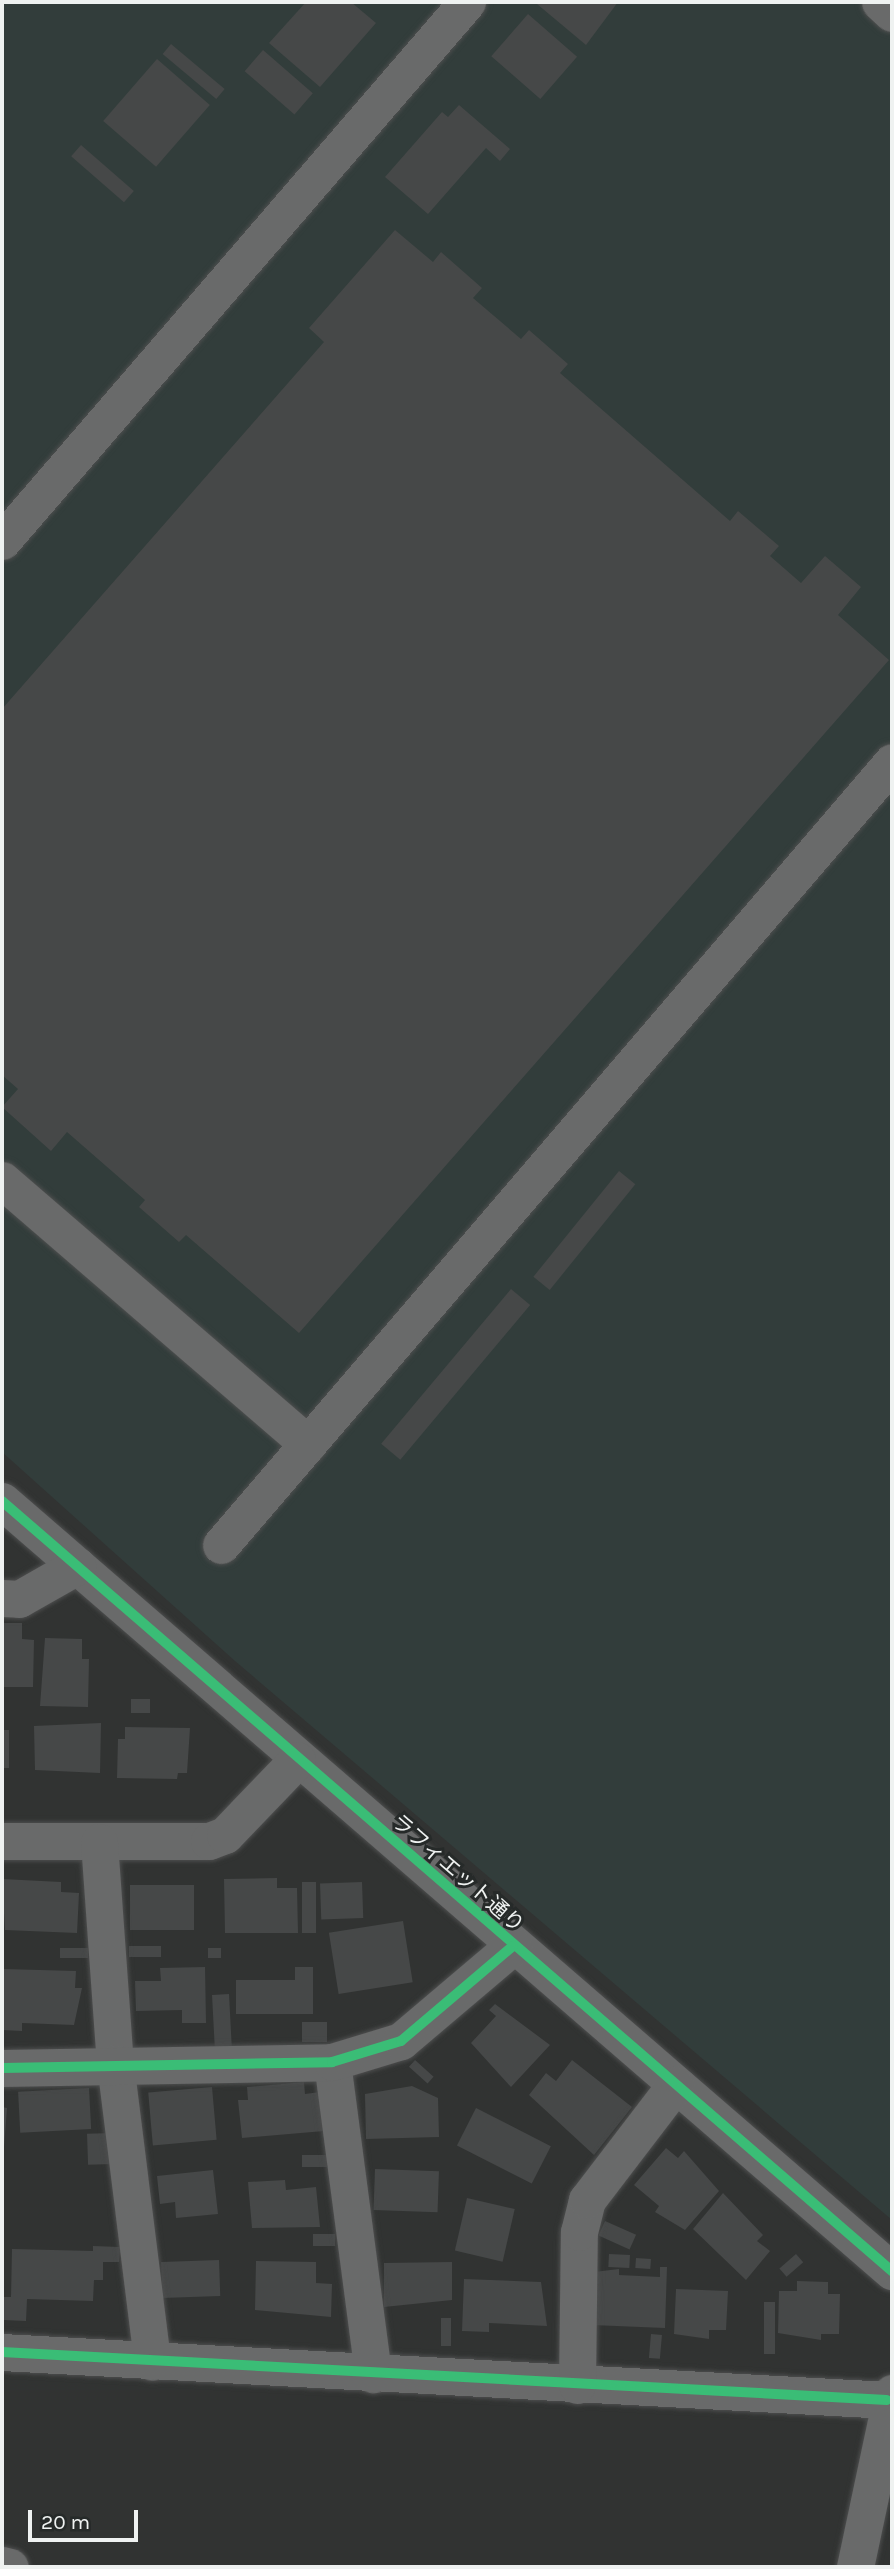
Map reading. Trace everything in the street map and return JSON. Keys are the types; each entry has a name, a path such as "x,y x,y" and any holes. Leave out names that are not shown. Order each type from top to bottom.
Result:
{"street":[{"path":"2,541 467,2"},
{"path":"880,2 892,13"},
{"path":"220,1545 892,762"},
{"path":"2,1180 308,1444"},
{"name":"ラフィエット通り","path":"2,1501 297,1760 892,2271"},
{"path":"2,1598 19,1599 77,1566"},
{"path":"2,1841 209,1841 225,1835 297,1760"},
{"path":"99,1842 115,2063 152,2362"},
{"path":"2,2068 115,2063 332,2062 401,2041 513,1946"},
{"path":"332,2062 373,2374"},
{"path":"577,2385 579,2232 587,2200 675,2085"},
{"path":"2,2352 577,2385 890,2396 855,2567"},
{"path":"2,2566 10,2567"}],"shaded area":[{"path":"2,2 892,2 892,2220 235,1661 2,1452"}],"building":[{"path":"306,2 351,2 376,23 320,87 269,43"},
{"path":"539,2 618,2 586,45 537,4"},
{"path":"528,14 577,57 540,99 491,56"},
{"path":"171,44 225,89 216,99 163,54"},
{"path":"263,50 313,93 294,114 245,71"},
{"path":"157,59 210,105 156,167 103,121"},
{"path":"459,105 510,149 500,161 486,148 428,214 385,177 442,112 448,117"},
{"path":"81,145 134,191 124,202 71,156"},
{"path":"395,230 433,262 441,252 482,288 473,298 521,339 529,330 568,364 560,373 730,521 738,511 779,546 770,556 801,583 825,556 861,587 838,615 889,660 299,1333 186,1235 179,1242 139,1207 145,1200 67,1132 51,1151 2,1107 18,1089 2,1075 2,709 324,342 309,328"},
{"path":"619,1171 635,1184 550,1290 533,1277"},
{"path":"511,1289 530,1305 400,1460 381,1444"},
{"path":"2,1623 22,1623 22,1639 34,1640 33,1687 2,1687"},
{"path":"45,1638 82,1639 82,1659 89,1659 88,1707 40,1706"},
{"path":"131,1699 150,1699 150,1713 131,1713"},
{"path":"101,1723 100,1773 35,1770 34,1726"},
{"path":"125,1727 190,1728 187,1773 178,1773 177,1779 117,1778 118,1739 125,1739"},
{"path":"2,1730 9,1730 9,1768 2,1768"},
{"path":"277,1878 277,1888 297,1888 298,1933 225,1933 224,1879"},
{"path":"2,1879 61,1882 61,1892 79,1893 77,1933 5,1930"},
{"path":"302,1882 316,1882 316,1933 302,1933"},
{"path":"362,1882 363,1918 321,1919 320,1883"},
{"path":"130,1885 194,1885 194,1930 130,1930"},
{"path":"403,1921 413,1982 339,1994 329,1933"},
{"path":"129,1946 161,1946 161,1957 129,1957"},
{"path":"60,1948 88,1948 88,1958 60,1958"},
{"path":"208,1948 221,1948 221,1958 208,1958"},
{"path":"205,1967 206,2023 182,2023 182,2010 136,2011 135,1981 161,1981 160,1968"},
{"path":"295,1967 313,1967 313,2014 236,2014 236,1980 295,1980"},
{"path":"3,1969 76,1971 75,1988 82,1988 74,2025 22,2023 22,2031 2,2030"},
{"path":"229,1994 232,2046 215,2047 212,1995"},
{"path":"495,2004 550,2045 511,2087 471,2043 496,2016 489,2010"},
{"path":"302,2022 327,2022 327,2042 302,2042"},
{"path":"415,2060 434,2077 428,2083 409,2067"},
{"path":"572,2060 632,2107 594,2155 529,2095 546,2073 556,2081"},
{"path":"304,2082 305,2094 320,2092 324,2131 242,2138 238,2100 248,2100 247,2087"},
{"path":"412,2086 438,2098 439,2137 366,2139 365,2094"},
{"path":"212,2087 217,2140 153,2145 148,2093"},
{"path":"89,2088 91,2129 20,2133 18,2092"},
{"path":"2,2107 7,2108 4,2147 2,2147"},
{"path":"476,2108 551,2146 532,2184 457,2145"},
{"path":"112,2133 113,2164 88,2165 87,2134"},
{"path":"666,2148 678,2158 684,2151 719,2191 685,2230 655,2212 659,2206 634,2185"},
{"path":"302,2155 327,2155 327,2167 302,2167"},
{"path":"375,2169 439,2171 438,2212 374,2210"},
{"path":"213,2170 218,2214 176,2218 175,2202 160,2204 157,2176"},
{"path":"285,2180 286,2190 316,2187 320,2227 252,2228 248,2182"},
{"path":"723,2193 763,2235 757,2241 770,2251 746,2280 693,2229"},
{"path":"467,2198 515,2209 503,2262 455,2251"},
{"path":"605,2221 636,2235 630,2249 598,2236"},
{"path":"313,2234 335,2234 335,2246 313,2246"},
{"path":"93,2246 120,2247 119,2262 103,2262 103,2280 94,2280 93,2301 27,2299 26,2321 3,2320 4,2297 11,2297 12,2249 93,2251"},
{"path":"609,2254 630,2255 629,2268 608,2267"},
{"path":"796,2254 803,2262 787,2277 779,2268"},
{"path":"636,2258 651,2259 650,2269 635,2268"},
{"path":"219,2260 220,2296 162,2298 161,2262"},
{"path":"256,2261 316,2262 316,2283 332,2284 331,2317 255,2310"},
{"path":"452,2262 452,2300 384,2307 384,2263"},
{"path":"660,2267 667,2267 665,2328 592,2325 594,2272 619,2269 619,2275 660,2277"},
{"path":"464,2279 541,2282 547,2326 489,2323 489,2332 462,2331"},
{"path":"797,2281 828,2282 828,2294 840,2294 839,2334 821,2334 821,2340 778,2333 779,2291 797,2291"},
{"path":"676,2289 728,2291 726,2330 709,2330 709,2339 674,2334"},
{"path":"764,2302 775,2302 775,2354 764,2354"},
{"path":"441,2318 451,2318 451,2346 441,2346"},
{"path":"651,2334 662,2335 660,2359 649,2358"}],"cycle path":[{"path":"2,1501 892,2271"},
{"path":"2,2068 332,2062 401,2041 513,1946"},
{"path":"2,2352 887,2400"}]}
